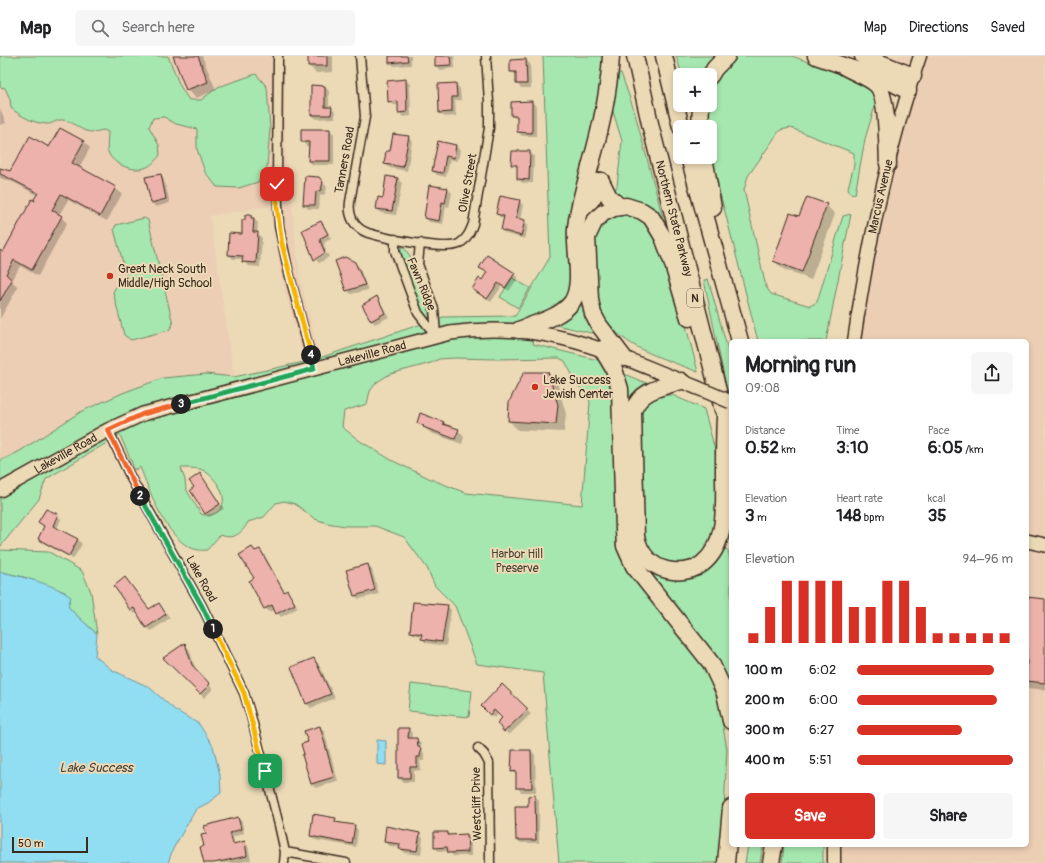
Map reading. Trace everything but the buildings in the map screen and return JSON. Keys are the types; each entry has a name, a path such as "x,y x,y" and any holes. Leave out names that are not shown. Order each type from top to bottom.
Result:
{"highway":[{"path":"519,330 559,314 574,299 577,286 575,235 578,213 602,122 612,56"},
{"name":"Northern State Parkway","path":"635,56 651,128 715,379 729,441"},
{"path":"664,56 679,120"},
{"path":"715,68 727,56"},
{"path":"816,56 893,83 910,83"},
{"path":"863,56 890,66 910,83"},
{"path":"845,67 873,82 881,91 884,104 888,164"},
{"path":"691,164 739,339"},
{"path":"705,164 712,199 721,271"},
{"path":"578,213 589,204 596,194 601,181 609,197 620,207"},
{"path":"624,358 599,325 593,314 587,242 589,232 594,222 603,213 620,207 631,207 652,217 659,228 677,275 692,328 715,379"},
{"path":"602,349 614,369 620,389 624,530 627,553 638,572 711,663 725,693 729,711"},
{"path":"681,381 644,394 637,402 633,411 636,537 643,554 649,561 657,566 673,571 685,571 695,568 708,559 717,545 721,530 724,504 724,417"},
{"path":"726,863 729,830"},
{"path":"736,863 738,847"},
{"path":"771,863 774,847"}],"main road":[{"name":"Marcus Avenue","path":"854,339 865,274 888,164 910,83 920,56"},
{"name":"Lakeville Road","path":"0,490 108,430 137,417 161,409 436,336 478,330 519,330 556,336 602,349 729,401"},
{"path":"1029,541 1045,545"},
{"path":"834,847 834,863"}],"street":[{"path":"278,56 277,184 279,226 282,244 314,369"},
{"name":"Tanners Road","path":"360,56 365,117 350,202 350,214 355,224 363,232 394,239"},
{"name":"Olive Street","path":"394,239 441,247 454,246 464,240 470,231 478,199 489,128 486,56"},
{"name":"Fawn Ridge","path":"394,239 395,251 418,313 436,336"},
{"name":"Fawn Ridge","path":"420,243 418,264 434,309 436,336"},
{"name":"Lake Road","path":"108,430 132,480 202,606 244,693 270,789 285,852 284,863"},
{"name":"Westcliff Drive","path":"478,748 484,754 489,763 490,863"},
{"path":"285,852 346,863"}],"shaded area":[{"name":"Great Neck South Middle/High School","path":"0,56 284,56 286,158 300,279 322,366 306,370 280,272 270,206 210,216 236,388 160,408 0,489"},
{"path":"863,56 1045,56 1045,863 834,863 834,847 1029,847 1029,339 854,339 908,91"}],"green space":[{"path":"0,56 168,56 180,86 189,100 201,100 218,87 256,74 267,87 270,128 267,167 258,182 239,188 217,187 205,172 197,149 197,129 176,124 164,117 153,118 149,127 159,145 159,157 151,165 142,169 120,165 115,162 108,152 108,132 104,130 93,132 86,131 70,122 63,120 48,124 38,123 23,117 11,108 10,99 5,88 0,87"},
{"name":"Harbor Hill Preserve","path":"543,56 604,56 598,104 572,207 567,233 570,278 568,295 558,308 537,317 533,344 598,360 604,367 613,391 616,545 625,567 698,657 717,693 727,749 723,833 719,863 559,863 543,673 477,664 455,606 435,586 427,568 404,537 375,526 345,526 327,523 315,519 295,504 284,501 276,503 264,517 248,522 243,530 237,535 229,537 220,535 207,550 194,549 183,543 173,533 164,520 150,492 140,467 135,470 120,435 46,479 39,499 0,547 0,461 20,451 82,411 125,392 163,378 206,374 234,377 304,362 306,370 321,366 319,358 443,317 515,316 550,257","holes":["559,358 565,361 577,384 588,397 590,402 582,505 466,493 433,480 393,461 360,441 342,427 344,411 367,404 370,391 377,382 390,374 431,363 439,359","181,468 200,469 211,476 216,482 223,496 221,508 216,513 212,515 201,514 186,489"]},
{"path":"676,56 716,56 706,68 680,68"},
{"path":"737,56 792,56 866,83 877,99 865,139 855,194 850,193 848,188 854,165 854,153 791,128 780,130 748,176 744,190 766,287 771,294 810,306 817,302 843,216 851,214 826,339 757,339 724,208 711,164 717,164 717,120 708,120 708,112 717,112 717,74 726,62"},
{"path":"616,73 621,73 634,110 663,218 658,219 617,201 614,192 617,186 622,141 611,105"},
{"path":"627,213 641,216 652,228 675,284 698,372 638,348 627,341 609,324 603,324 595,303 591,241 601,220 613,214"},
{"path":"144,218 148,220 173,324 169,330 131,340 124,335 113,292 117,285 128,282 114,229 116,225"},
{"path":"401,246 410,256 423,287 428,304 429,319 420,308 401,254"},
{"path":"512,278 530,288 518,308 500,297"},
{"path":"708,279 729,354 729,400 704,280"},
{"path":"579,296 584,302 595,332 591,333 552,324"},
{"path":"624,374 646,383 632,395 627,407"},
{"path":"661,392 663,395 672,395 704,409 715,450 718,492 714,531 702,558 686,566 668,566 653,556 640,536 636,420 648,397"},
{"path":"722,548 728,550 729,694 642,563 672,578"},
{"path":"0,550 49,552 82,571 91,592 97,634 68,606 65,592 24,577 2,572 0,573"},
{"path":"411,684 472,691 469,717 408,711"},
{"path":"748,847 763,847 760,863 745,863"},
{"path":"784,847 823,847 823,863 782,863"}],"water":[{"name":"Lake Success","path":"2,572 56,588 71,597 68,606 97,634 95,656 112,670 149,687 175,710 199,724 213,746 220,775 221,793 208,803 196,809 173,849 168,863 0,863 0,573"},
{"path":"377,740 386,741 386,765 377,764"}],"place":[{"name":"Great Neck South Middle/High School","path":"110,276"},
{"name":"Lake Success Jewish Center","path":"535,387"}],"route":[{"path":"265,771 244,693 202,606 132,480 108,430 143,414 314,369 282,244 277,207 277,184"}]}
